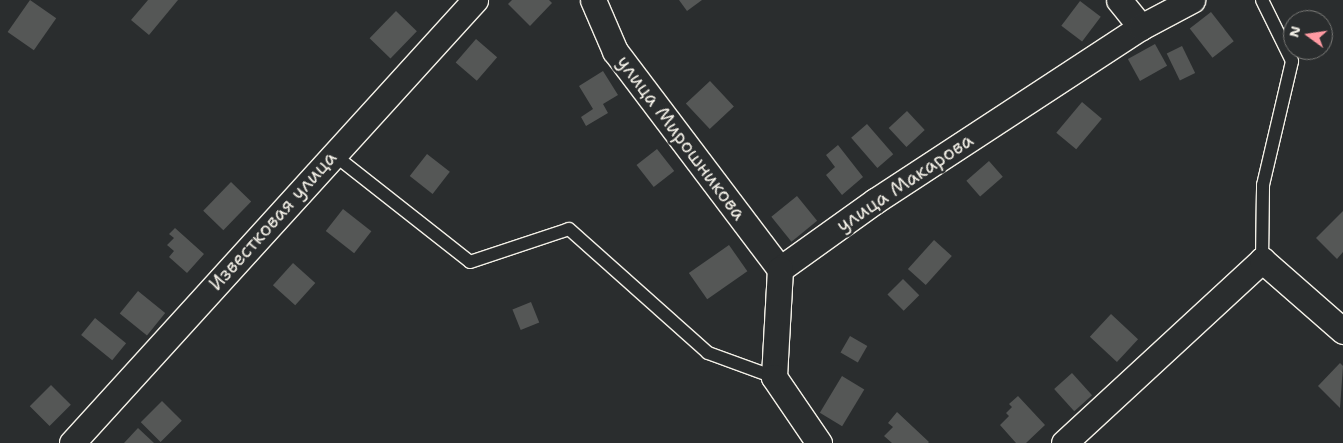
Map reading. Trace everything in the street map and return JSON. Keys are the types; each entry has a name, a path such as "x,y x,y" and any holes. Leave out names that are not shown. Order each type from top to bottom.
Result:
{"street":[{"name":"Известковая улица","path":"72,443 475,0"},
{"name":"улица Мирошникова","path":"592,0 615,51 780,269"},
{"path":"1119,0 1141,27"},
{"name":"улица Макарова","path":"780,269 875,201 1141,27 1192,0"},
{"path":"1064,443 1262,260 1343,331"},
{"path":"780,269 774,377 819,443"}],"lane":[{"path":"1262,0 1292,61 1263,185 1262,260"},
{"path":"333,154 470,262 569,229 708,353 774,377"}],"building":[{"path":"30,0 56,18 34,50 8,32"},
{"path":"148,0 178,0 149,35 131,20"},
{"path":"512,0 549,0 552,3 530,26 508,4"},
{"path":"679,0 702,0 687,11"},
{"path":"1080,1 1101,17 1082,41 1061,26"},
{"path":"396,11 417,31 390,58 370,38"},
{"path":"1211,12 1234,41 1213,58 1190,29"},
{"path":"476,39 497,57 477,81 456,62"},
{"path":"1155,44 1167,66 1140,81 1128,59"},
{"path":"1182,46 1195,73 1180,80 1167,53"},
{"path":"603,71 618,95 603,104 608,113 586,126 581,117 593,109 579,86"},
{"path":"710,81 734,107 710,129 686,104"},
{"path":"1082,102 1102,119 1076,149 1056,133"},
{"path":"907,111 925,130 906,147 889,128"},
{"path":"867,124 893,154 877,168 851,138"},
{"path":"838,145 863,177 842,195 826,175 835,167 826,155"},
{"path":"657,149 674,171 654,187 637,165"},
{"path":"427,154 450,172 433,194 410,176"},
{"path":"989,161 1003,177 980,197 966,181"},
{"path":"231,182 251,201 223,230 203,211"},
{"path":"797,196 817,221 791,242 771,217"},
{"path":"343,209 371,231 354,253 326,231"},
{"path":"1343,211 1343,252 1337,259 1316,238"},
{"path":"175,228 204,254 187,273 169,257 174,251 167,245 174,238 169,234"},
{"path":"934,240 952,256 926,285 908,269"},
{"path":"729,245 747,271 707,299 689,273"},
{"path":"293,263 315,283 295,305 273,285"},
{"path":"903,279 919,295 904,311 887,295"},
{"path":"138,291 165,313 147,336 120,314"},
{"path":"531,302 539,322 521,330 512,309"},
{"path":"1111,314 1138,339 1117,362 1090,337"},
{"path":"95,318 126,343 112,360 81,335"},
{"path":"850,336 867,346 858,362 840,352"},
{"path":"1340,363 1343,366 1340,408 1318,386"},
{"path":"1072,373 1092,395 1074,411 1054,389"},
{"path":"842,376 864,389 842,426 820,413"},
{"path":"51,385 71,405 50,426 30,406"},
{"path":"1018,396 1045,425 1026,443 1016,443 1000,425 1009,416 1006,413 1012,407 1009,404"},
{"path":"162,401 182,421 161,442 141,422"},
{"path":"897,412 929,442 892,443 884,436 893,427 888,423"},
{"path":"138,428 154,443 124,443"}]}
